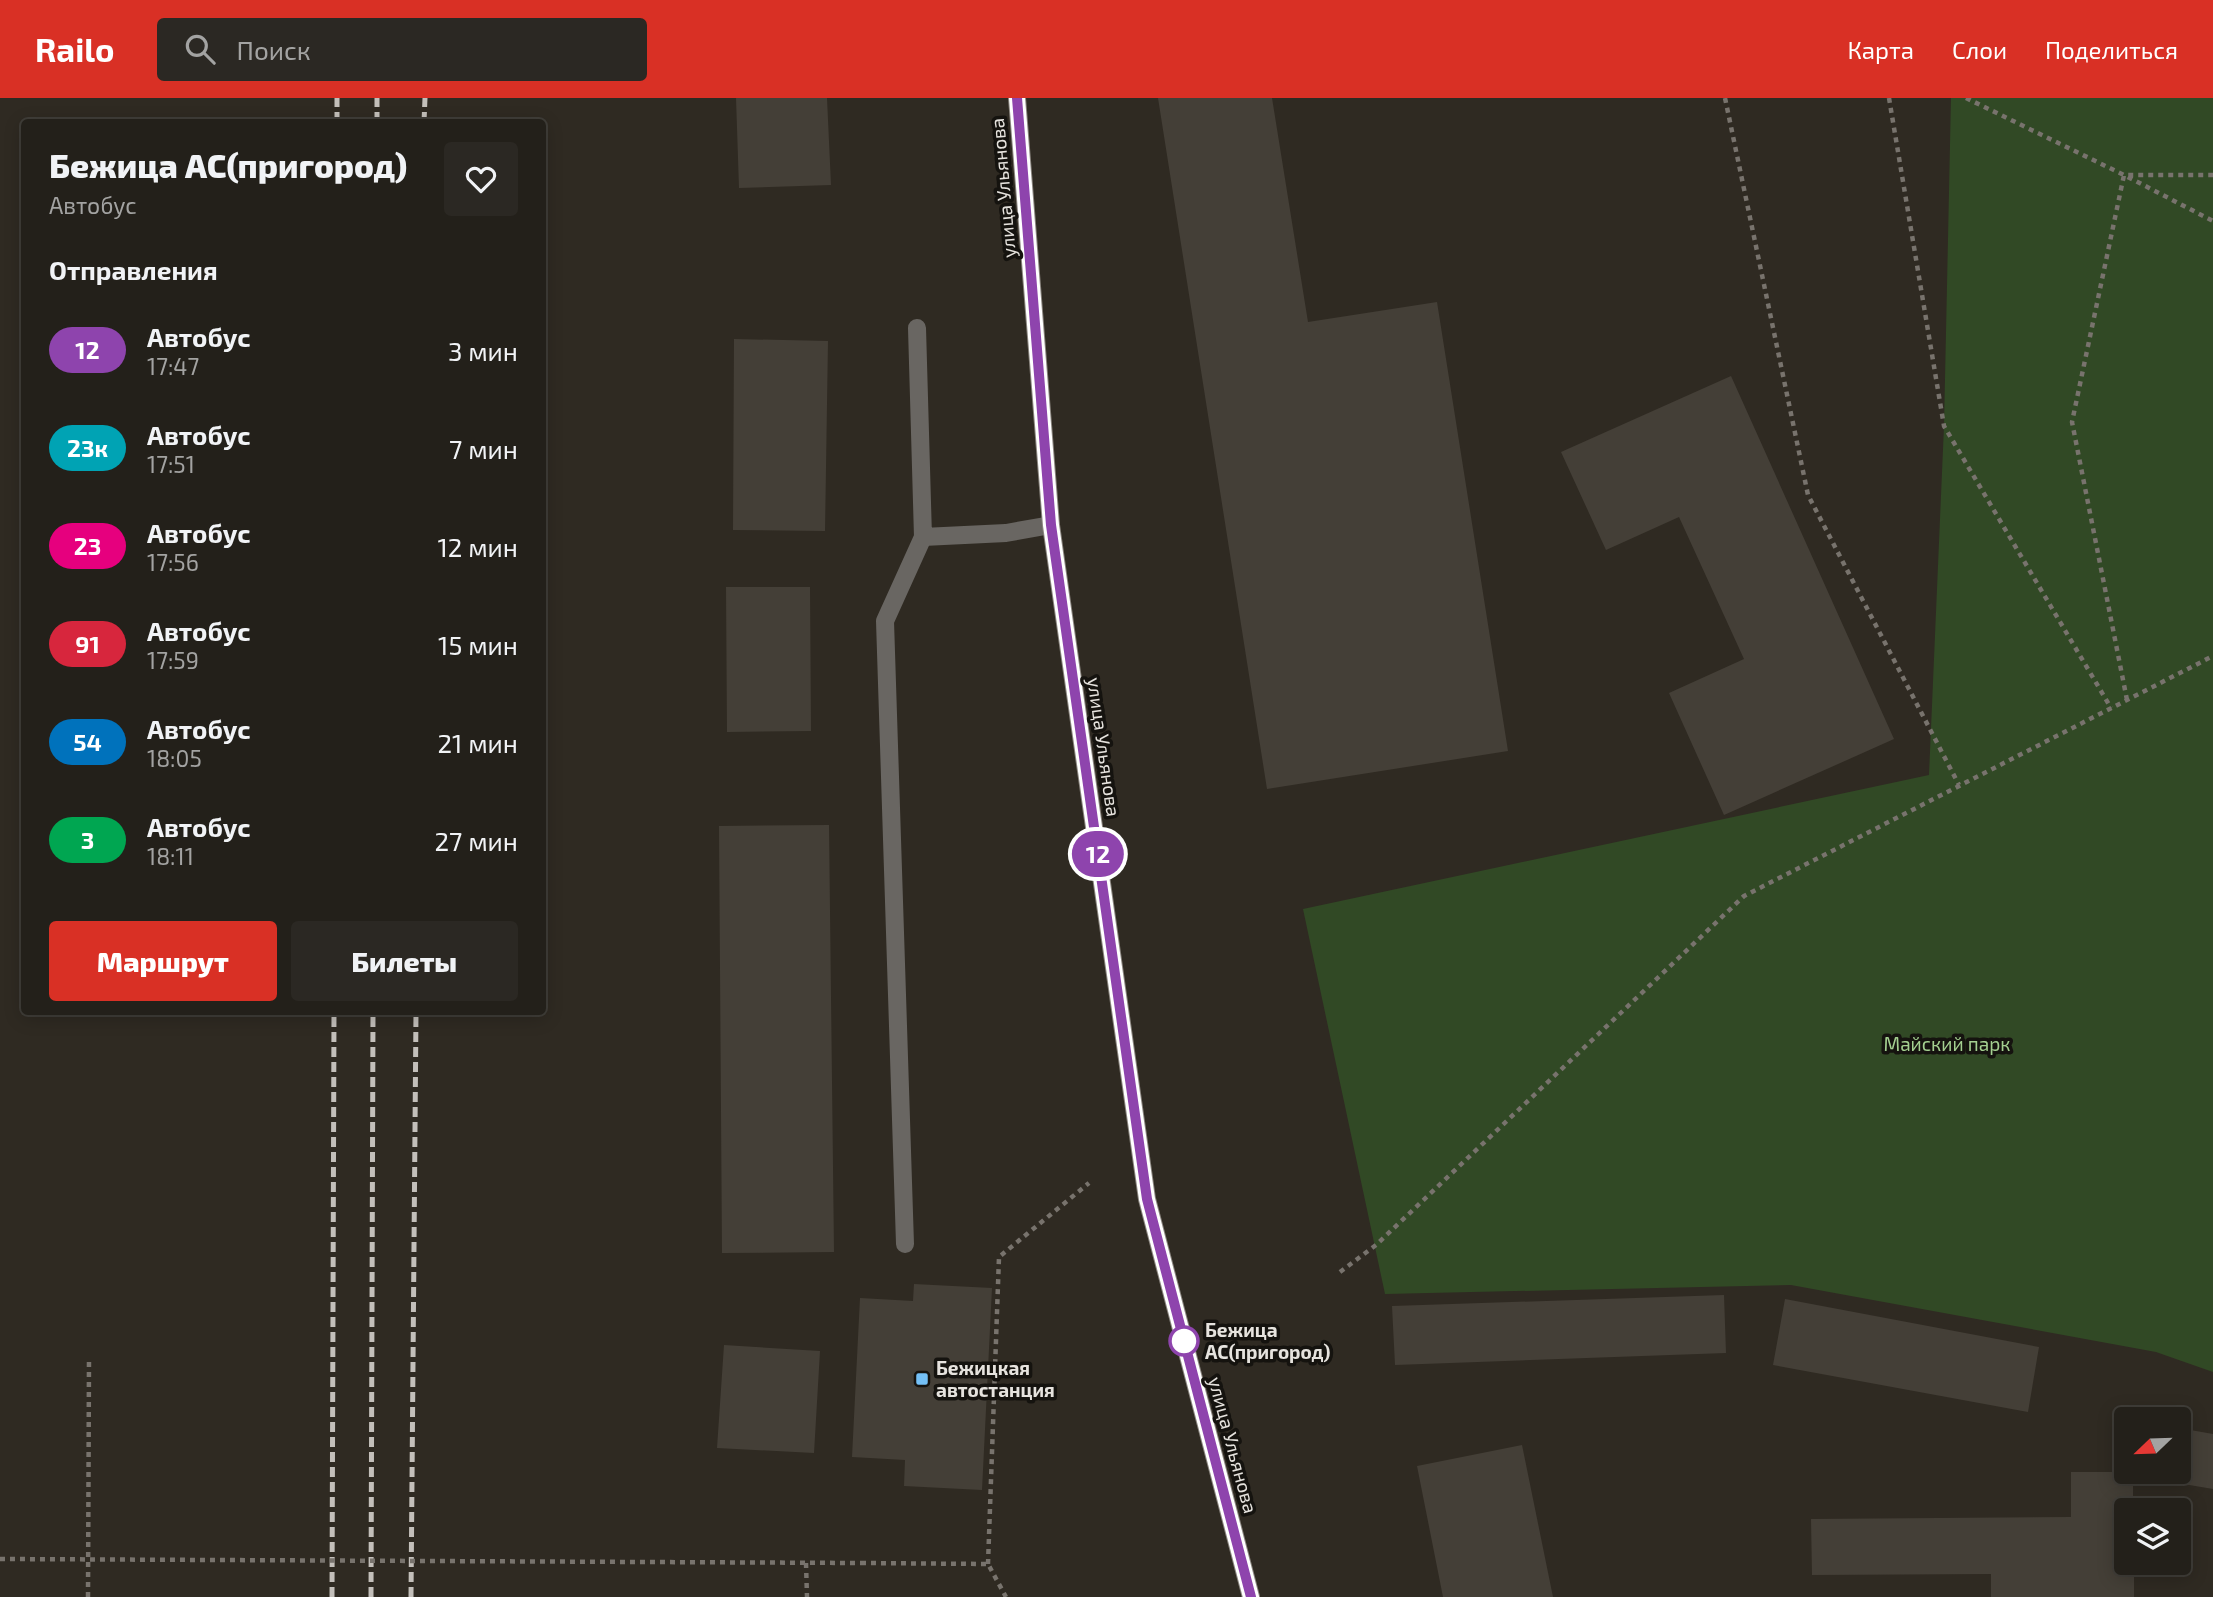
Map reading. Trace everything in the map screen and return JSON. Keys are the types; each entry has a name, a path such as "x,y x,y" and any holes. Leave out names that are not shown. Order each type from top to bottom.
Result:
{"main road":[{"name":"улица Ульянова","path":"1017,98 1051,525 1147,1199 1251,1597"}],"lane":[{"path":"905,1244 884,621 923,537 917,328"},
{"path":"923,537 1006,533 1051,525"}],"path":[{"path":"1725,98 1808,495 1959,785"},
{"path":"1889,98 1944,426 2111,708"},
{"path":"1966,98 2213,221"},
{"path":"2124,175 2072,422 2127,700"},
{"path":"2124,175 2213,175"},
{"path":"1340,1272 1376,1245 1744,896 2213,656"},
{"path":"1006,1597 988,1564 999,1257 1089,1183"},
{"path":"88,1597 89,1358"},
{"path":"0,1559 988,1564"},
{"path":"806,1563 807,1597"}],"green space":[{"name":"Майский парк","path":"1951,98 2213,98 2213,1372 2156,1352 1791,1285 1385,1294 1303,909 1929,775 1944,426"}],"building":[{"path":"736,98 827,98 831,185 739,188"},
{"path":"1158,98 1272,98 1308,322 1437,302 1508,751 1267,789"},
{"path":"734,339 828,341 825,531 733,530"},
{"path":"1731,376 1894,739 1724,815 1669,693 1744,659 1679,517 1606,550 1561,452"},
{"path":"726,587 810,587 811,731 727,732"},
{"path":"829,825 834,1252 722,1253 719,826"},
{"name":"Бежицкая автостанция","path":"914,1284 992,1288 982,1490 904,1486 905,1460 852,1457 860,1298 913,1301"},
{"path":"1724,1295 1726,1353 1395,1365 1392,1306"},
{"path":"1785,1299 2039,1347 2028,1412 1773,1365"},
{"path":"724,1345 820,1351 814,1453 717,1448"},
{"path":"2191,1430 2213,1434 2213,1489 2183,1484 2191,1484"},
{"path":"1522,1445 1553,1597 1443,1597 1417,1466"},
{"path":"2071,1472 2114,1472 2114,1484 2133,1484 2133,1498 2114,1498 2114,1575 2134,1575 2134,1597 1991,1597 1991,1574 1812,1575 1811,1519 2071,1517"}],"railway":[{"path":"337,98 337,119"},
{"path":"377,98 377,119"},
{"path":"424,119 425,98"},
{"path":"332,1597 334,1015"},
{"path":"371,1597 373,1015"},
{"path":"411,1597 416,1015"}],"bus line":[{"name":"12","path":"1017,98 1051,525 1147,1199 1251,1597"}],"place":[{"name":"Бежица АС(пригород)","path":"1184,1341"},
{"name":"Бежицкая автостанция","path":"922,1379"}]}
